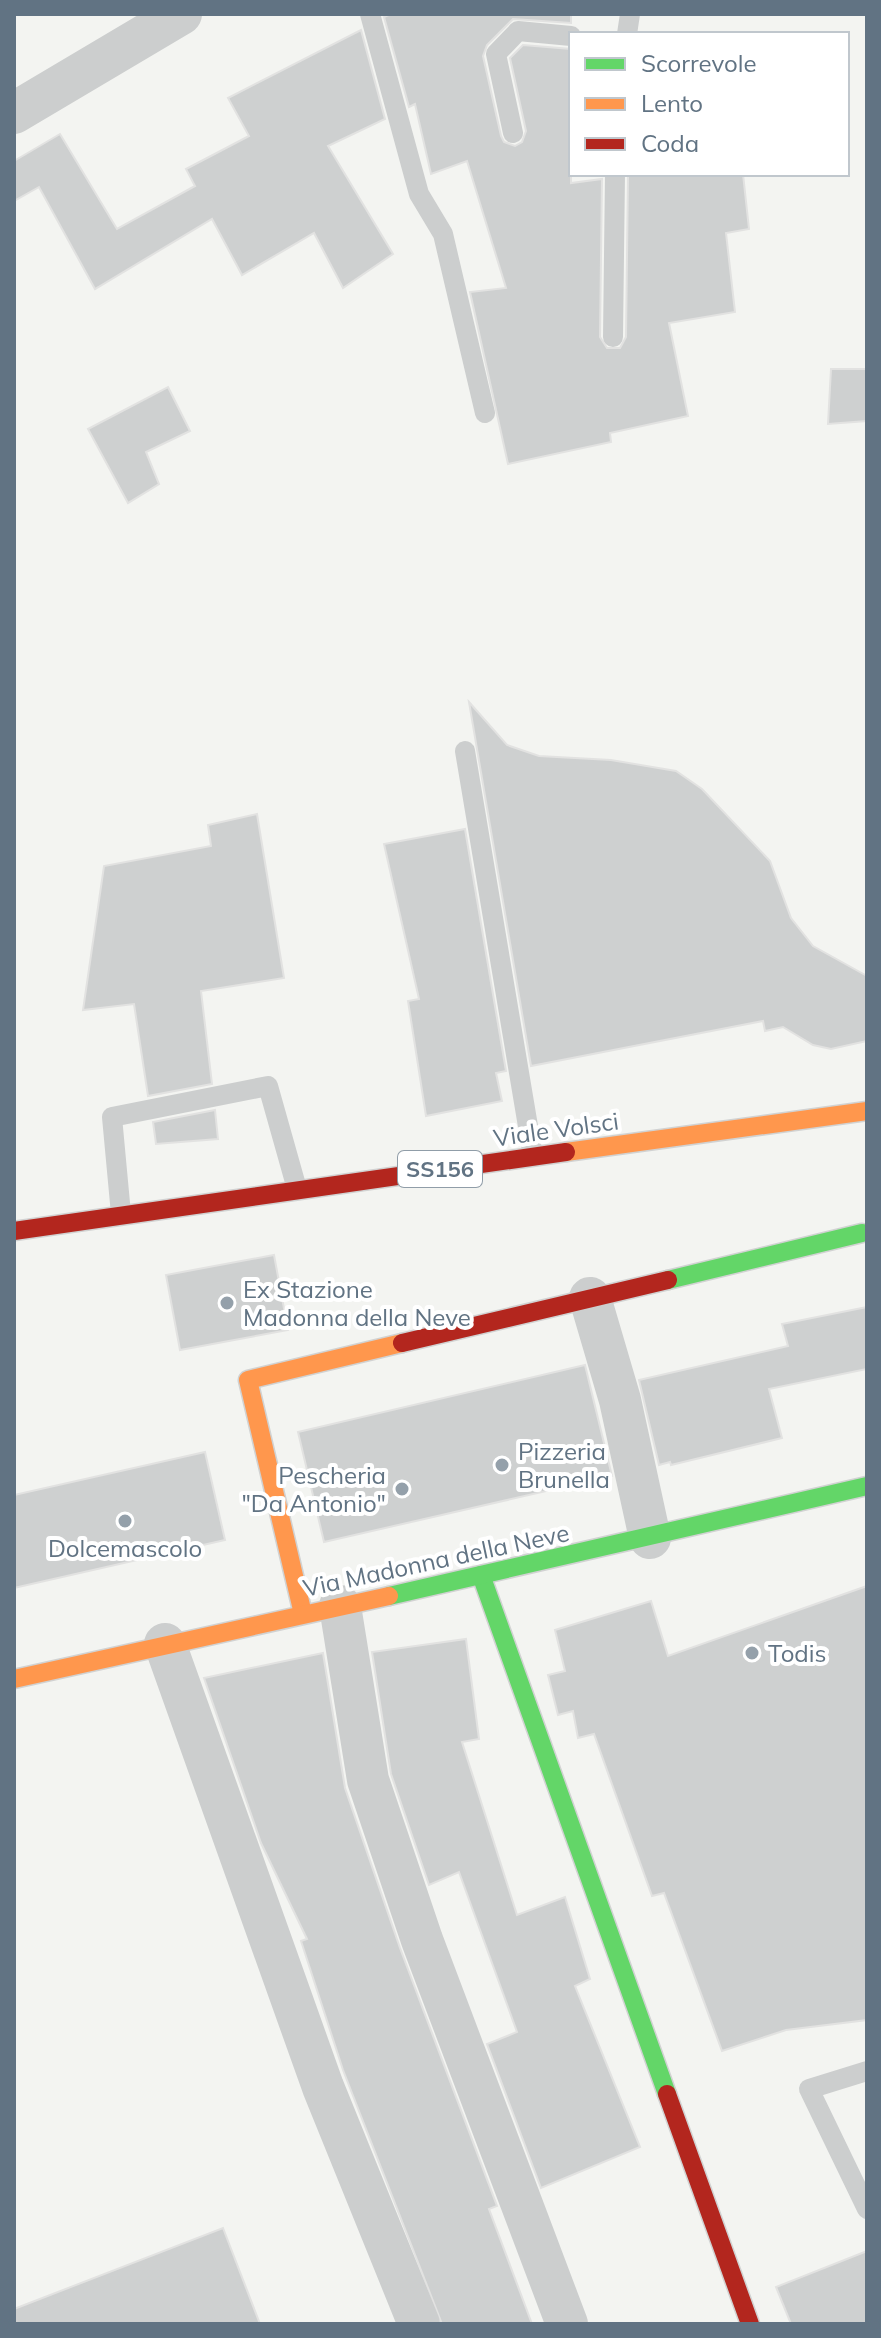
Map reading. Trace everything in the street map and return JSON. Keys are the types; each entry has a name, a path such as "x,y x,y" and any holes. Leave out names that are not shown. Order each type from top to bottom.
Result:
{"street":[{"path":"14,113 181,14"},
{"name":"Viale Volsci","path":"14,1231 867,1111"},
{"path":"567,2324 422,1940 368,1780 322,1610 248,1380 862,1233"},
{"path":"590,1298 620,1400 650,1538"},
{"name":"Via Madonna della Neve","path":"14,1679 650,1538 867,1486"},
{"path":"481,1575 750,2324"},
{"path":"165,1644 323,2087 419,2324"}],"lane":[{"path":"370,14 419,194 443,234 485,413"},
{"path":"513,133 496,54 518,31 569,36"},
{"path":"613,337 615,176"},
{"path":"465,751 533,1156"},
{"path":"121,1214 112,1117 268,1086 297,1189"},
{"path":"867,2071 809,2089 867,2209"}],"building":[{"path":"391,14 571,14 571,23 513,19 487,45 483,56 501,136 504,142 515,146 522,142 526,131 510,58 523,45 569,49 569,176 571,183 602,179 600,337 607,348 620,348 626,337 628,176 743,176 749,229 726,233 735,312 669,323 688,416 610,433 611,442 508,464 470,292 506,288 467,161 431,174 415,104 409,107 384,17"},
{"path":"361,30 385,119 328,146 393,254 343,288 314,233 242,275 212,219 95,289 39,187 14,201 14,161 60,134 117,229 195,186 186,169 249,136 228,98"},
{"path":"831,369 867,369 867,421 828,424"},
{"path":"168,387 190,431 146,452 159,484 128,503 88,429"},
{"path":"469,702 507,745 539,756 611,760 676,771 702,789 770,861 791,918 813,946 867,976 867,1041 831,1049 813,1045 783,1027 765,1031 763,1021 531,1066"},
{"path":"257,814 284,978 201,991 212,1084 148,1096 134,1004 83,1010 104,866 211,846 208,825"},
{"path":"465,829 506,1071 496,1073 502,1101 426,1116 408,1001 419,999 384,844"},
{"path":"215,1110 218,1139 156,1144 153,1122"},
{"name":"Ex Stazione Madonna della Neve","path":"274,1255 288,1330 180,1350 166,1275"},
{"path":"867,1307 867,1369 769,1389 782,1438 671,1465 670,1462 659,1465 639,1380 788,1346 782,1324"},
{"path":"585,1365 612,1476 324,1542 298,1432"},
{"path":"205,1452 225,1540 14,1588 14,1495"},
{"path":"867,1586 867,2020 786,2030 722,2051 664,1893 652,1896 594,1734 578,1738 573,1711 558,1715 548,1675 565,1671 555,1630 651,1601 668,1656"},
{"path":"466,1639 479,1739 462,1742 517,1915 565,1897 590,1979 575,1986 640,2147 541,2188 487,2044 517,2032 459,1872 429,1885 391,1774 372,1652"},
{"path":"323,1653 345,1788 400,1948 497,2206 489,2209 532,2324 442,2324 343,2070 301,1941 307,1939 261,1843 204,1678"},
{"path":"223,2228 260,2324 14,2324 14,2309"},
{"path":"867,2251 867,2324 791,2324 776,2287"}],"traffic: fast":[{"path":"668,1280 862,1233"},
{"path":"389,1596 867,1486"},
{"path":"481,1575 667,2094"}],"traffic: slow":[{"path":"566,1152 867,1111"},
{"path":"303,1614 248,1380 402,1343"},
{"path":"14,1679 389,1596"}],"traffic: jam":[{"path":"14,1231 566,1152"},
{"path":"402,1343 668,1280"},
{"path":"667,2094 750,2324"}],"place":[{"name":"Ex Stazione Madonna della Neve","path":"227,1303"},
{"name":"Pizzeria Brunella","path":"502,1465"},
{"name":"Pescheria \"Da Antonio\"","path":"402,1489"},
{"name":"Dolcemascolo","path":"125,1521"},
{"name":"Todis","path":"752,1653"}]}
